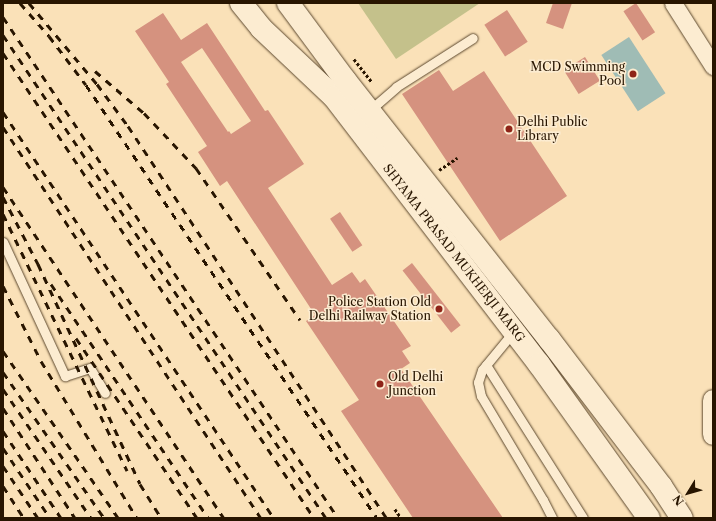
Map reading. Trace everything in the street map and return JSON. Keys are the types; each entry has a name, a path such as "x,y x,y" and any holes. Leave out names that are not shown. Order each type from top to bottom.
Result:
{"main road":[{"name":"SHYAMA PRASAD MUKHERJI MARG","path":"241,3 261,28 334,97 539,364 649,518"},
{"name":"SHYAMA PRASAD MUKHERJI MARG","path":"288,3 345,80 549,339 661,486 682,518"}],"street":[{"path":"673,3 713,66"},
{"path":"713,400 713,434"}],"lane":[{"path":"370,110 396,87 473,38"},
{"path":"3,242 65,376 90,368 105,393"},
{"path":"514,331 486,365 478,382 482,396 552,518"},
{"path":"486,365 583,518"}],"path":[{"path":"425,182 457,158"},
{"path":"395,509 401,518"}],"shaded area":[{"path":"358,3 480,3 396,59"}],"water":[{"name":"MCD Swimming Pool","path":"629,37 665,93 638,111 601,55"}],"building":[{"path":"553,3 572,3 563,29 546,23"},
{"path":"636,3 655,32 642,41 623,11"},
{"path":"507,10 528,42 505,57 484,25"},
{"path":"163,13 181,40 207,23 265,111 268,110 304,164 268,188 332,285 352,272 360,283 365,279 411,346 402,351 410,363 401,369 503,518 413,518 341,411 359,400 306,321 315,315 227,181 220,186 198,152 207,146 166,84 169,82 135,31","holes":["202,48 251,121 231,134 229,131 228,132 181,62"]},
{"path":"585,57 600,81 579,94 564,70"},
{"path":"439,70 453,91 484,71 567,196 500,241 402,94"},
{"path":"340,212 362,245 352,252 330,219"},
{"path":"412,263 461,325 451,333 403,270"}],"railway":[{"path":"20,3 49,36 86,85 377,518"},
{"path":"29,3 97,84 128,126 386,518"},
{"path":"3,17 338,518"},
{"path":"3,35 326,518"},
{"path":"3,53 314,518"},
{"path":"95,71 144,113 196,168 300,320"},
{"path":"3,112 274,518"},
{"path":"3,127 261,518"},
{"path":"3,187 224,518"},
{"path":"3,197 38,264 140,484 161,518"},
{"path":"3,214 127,471"},
{"path":"51,284 208,518"},
{"path":"3,286 41,361 137,518"},
{"path":"76,338 197,518"},
{"path":"3,351 118,518"},
{"path":"3,372 104,518"},
{"path":"3,389 91,518"},
{"path":"3,408 75,518"},
{"path":"3,431 61,518"},
{"path":"3,448 50,518"},
{"path":"3,466 38,518"},
{"path":"3,486 24,518"}],"place":[{"name":"MCD Swimming Pool","path":"633,74"},
{"name":"Delhi Public Library","path":"509,129"},
{"name":"Police Station Old Delhi Railway Station","path":"439,309"},
{"name":"Old Delhi Junction","path":"380,384"}]}
